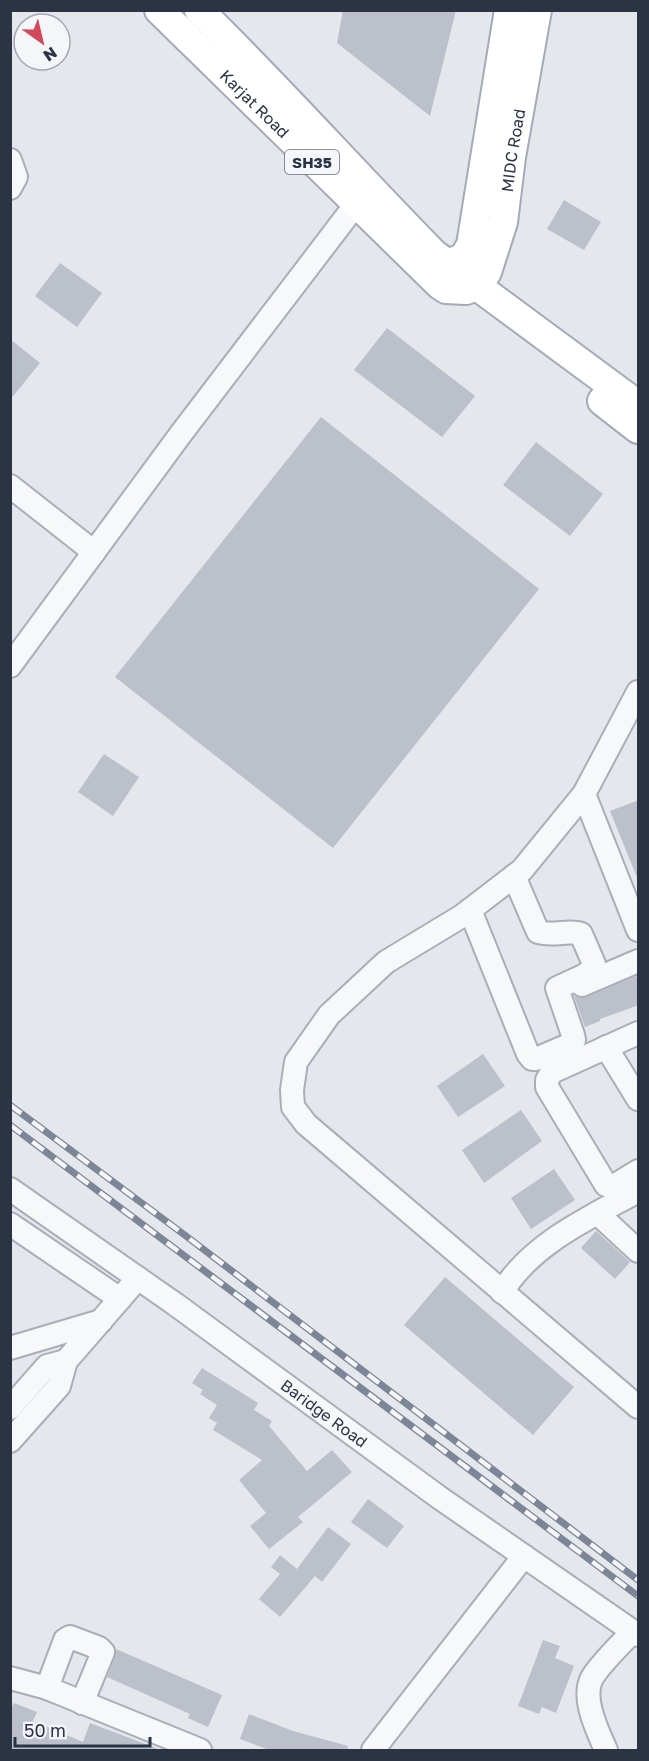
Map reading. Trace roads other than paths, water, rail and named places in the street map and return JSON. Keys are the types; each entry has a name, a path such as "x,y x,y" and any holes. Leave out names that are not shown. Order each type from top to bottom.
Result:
{"main road":[{"name":"Karjat Road","path":"159,10 362,196 434,254 449,262 446,271 450,281 466,288 639,405"},
{"name":"Karjat Road","path":"199,10 245,55 362,196 440,285 446,289 466,288 639,429"},
{"name":"MIDC Road","path":"449,262 464,257 471,245 509,10"},
{"name":"MIDC Road","path":"466,288 487,272 503,222 537,10"}],"street":[{"path":"10,160 16,177 10,188"},
{"path":"10,666 180,435 362,196"},
{"path":"10,486 94,552"},
{"path":"639,692 584,794 522,870 470,910 386,962 329,1015 296,1062 292,1090 293,1107 306,1124 639,1407"},
{"path":"584,794 639,930"},
{"path":"470,910 528,1054 532,1059 572,1044 574,1040 557,988 593,970 594,964 581,934 573,931 554,935 538,932 514,876"},
{"path":"559,994 639,961"},
{"path":"639,1033 552,1072 547,1080 547,1087 606,1185 612,1187 639,1170"},
{"path":"606,1047 639,1099"},
{"name":"Baridge Road","path":"10,1189 138,1278 440,1498 636,1633"},
{"path":"502,1292 511,1277 531,1257 578,1224 639,1191"},
{"path":"597,1213 639,1251"},
{"path":"10,1224 120,1299"},
{"path":"10,1441 59,1386 66,1361 138,1278"},
{"path":"10,1348 101,1321"},
{"path":"10,1408 47,1366 66,1361"},
{"path":"373,1750 524,1556"},
{"path":"606,1750 595,1727 588,1700 591,1679 636,1633"},
{"path":"47,1688 65,1640 70,1637 99,1648 103,1652 82,1703"},
{"path":"10,1678 47,1688 82,1703 155,1742 200,1750"}],"railway":[{"path":"10,1105 638,1580"},
{"path":"10,1125 638,1596"}]}
